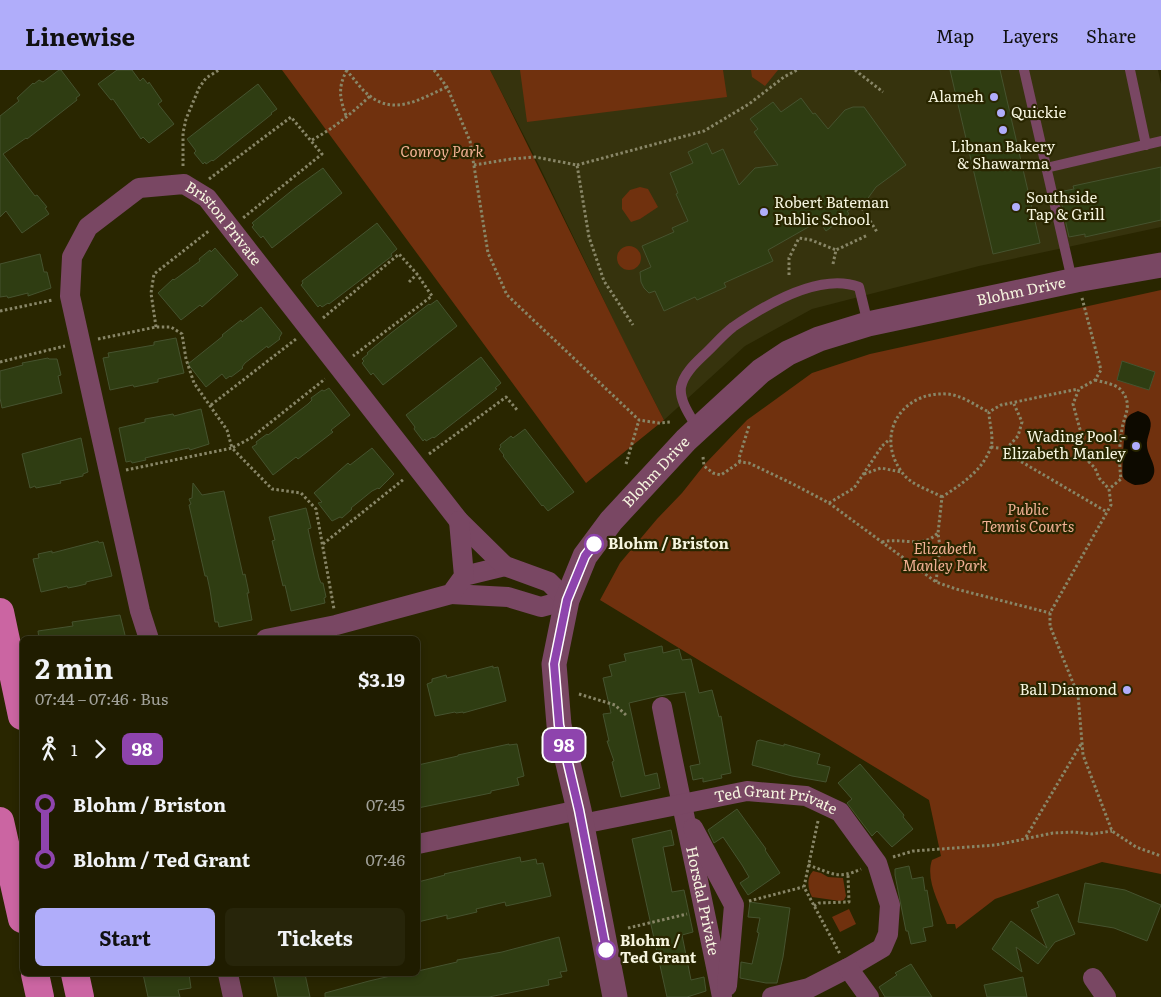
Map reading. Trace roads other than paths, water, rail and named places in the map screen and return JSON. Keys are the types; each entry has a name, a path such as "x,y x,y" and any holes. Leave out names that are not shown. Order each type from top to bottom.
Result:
{"main road":[{"path":"0,612 20,707"},
{"path":"0,821 20,910"},
{"path":"35,976 40,997"},
{"path":"75,976 80,997"}],"street":[{"name":"Briston Private","path":"148,636 140,611 70,296 72,257 88,227 139,188 190,187 207,198 459,521 505,566 549,582 567,600"},
{"name":"Blohm Drive","path":"615,997 580,817 559,725 554,664 567,600 585,556 611,521 698,429 761,371 788,353 819,339 868,324 1074,280 1161,265"},
{"path":"459,521 464,576"},
{"path":"451,594 464,576 505,566"},
{"path":"281,636 336,625 451,594 508,598 541,606 567,600"},
{"name":"Horsdal Private","path":"662,706 680,804 724,997"},
{"name":"Ted Grant Private","path":"420,844 580,817 680,804 747,791 806,796 840,812 877,863 890,905 888,934 882,948 848,968 809,988 772,997"},
{"name":"Horsdal Private","path":"680,804 734,905 724,997"},
{"path":"848,968 869,997"},
{"path":"228,976 233,997"},
{"path":"1093,978 1106,997"}],"lane":[{"path":"1024,70 1074,280"},
{"path":"1130,70 1146,145"},
{"path":"1046,168 1161,141"},
{"path":"698,429 682,399 681,386 690,368 732,328 786,295 825,283 848,283 859,287 868,324"}],"place":[{"name":"Alameh","path":"994,97"},
{"name":"Quickie","path":"1001,113"},
{"name":"Libnan Bakery & Shawarma","path":"1003,130"},
{"name":"Southside Tap & Grill","path":"1016,207"},
{"name":"Robert Bateman Public School","path":"764,212"},
{"name":"Wading Pool - Elizabeth Manley","path":"1136,446"},
{"name":"Blohm / Briston","path":"594,544"},
{"name":"Ball Diamond","path":"1127,690"},
{"name":"Blohm / Ted Grant","path":"606,950"}],"park label":[{"name":"Conroy Park","path":"442,152"},
{"name":"Public Tennis Courts","path":"1028,518"},
{"name":"Elizabeth Manley Park","path":"945,558"}]}
